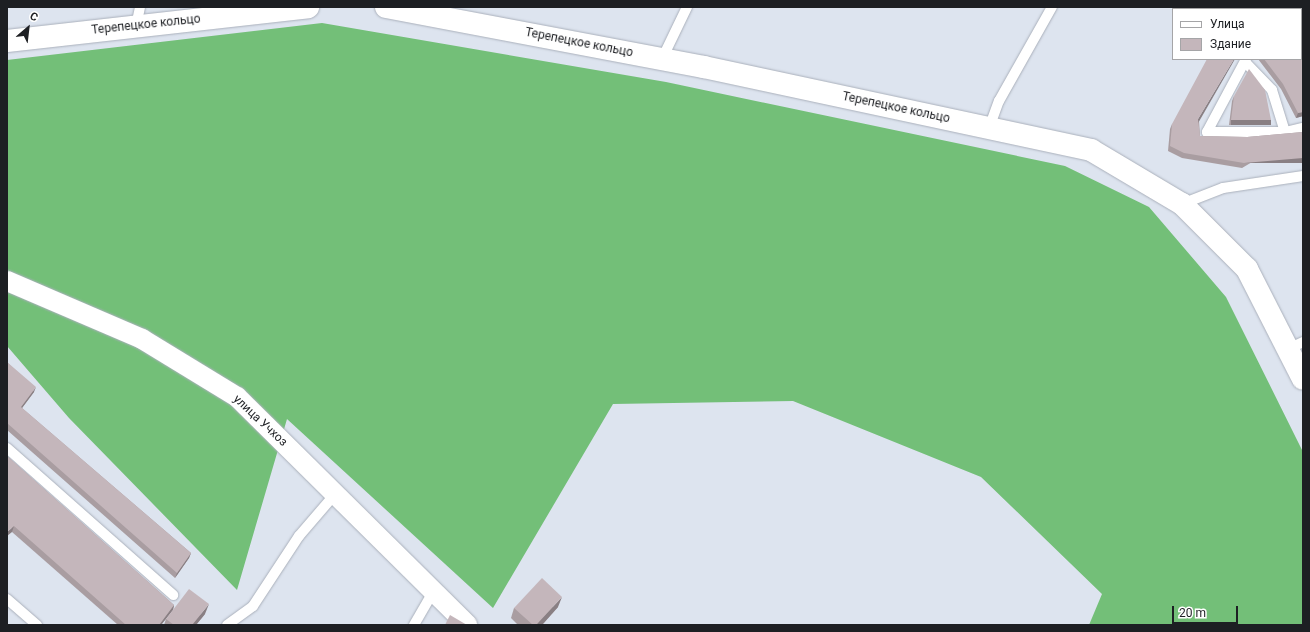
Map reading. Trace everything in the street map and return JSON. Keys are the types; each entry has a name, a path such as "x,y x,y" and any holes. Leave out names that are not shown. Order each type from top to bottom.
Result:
{"street":[{"name":"Терепецкое кольцо","path":"7,41 138,17 308,7"},
{"name":"Терепецкое кольцо","path":"386,7 662,59 1091,150 1182,204 1247,269 1296,346 1303,379"},
{"name":"улица Учхоз","path":"7,281 142,339 237,397 336,493 432,592 467,625"}],"lane":[{"path":"662,59 687,7"},
{"path":"989,128 999,101 1052,7"},
{"path":"1285,132 1272,90 1246,60 1207,132 1285,132 1303,128"},
{"path":"1182,204 1223,188 1303,176"},
{"path":"7,448 173,595"},
{"path":"227,625 253,606 299,536 336,493"},
{"path":"414,625 432,592"},
{"path":"7,599 36,625"}],"green space":[{"path":"322,23 666,82 1065,166 1149,207 1226,297 1303,452 1303,625 1089,625 1102,594 981,477 793,401 613,404 493,608 287,419 237,590 69,418 7,346 7,60"}],"building":[{"path":"1235,7 1264,7 1264,8"},
{"path":"1302,34 1303,112 1298,113 1283,84 1265,60 1302,60"},
{"path":"1206,60 1233,60 1198,119 1200,136 1247,137 1303,132 1303,158 1244,163 1184,153 1170,146 1172,124"},
{"path":"1249,69 1265,90 1271,120 1231,120 1234,96"},
{"path":"7,362 36,387 21,407 191,553 177,573 7,423"},
{"path":"7,456 174,605 159,625 126,625 14,526 7,532"},
{"path":"542,578 562,597 536,625 533,625 514,608"},
{"path":"189,589 209,604 192,625 174,625 166,619"},
{"path":"450,615 467,625 445,625"}]}
